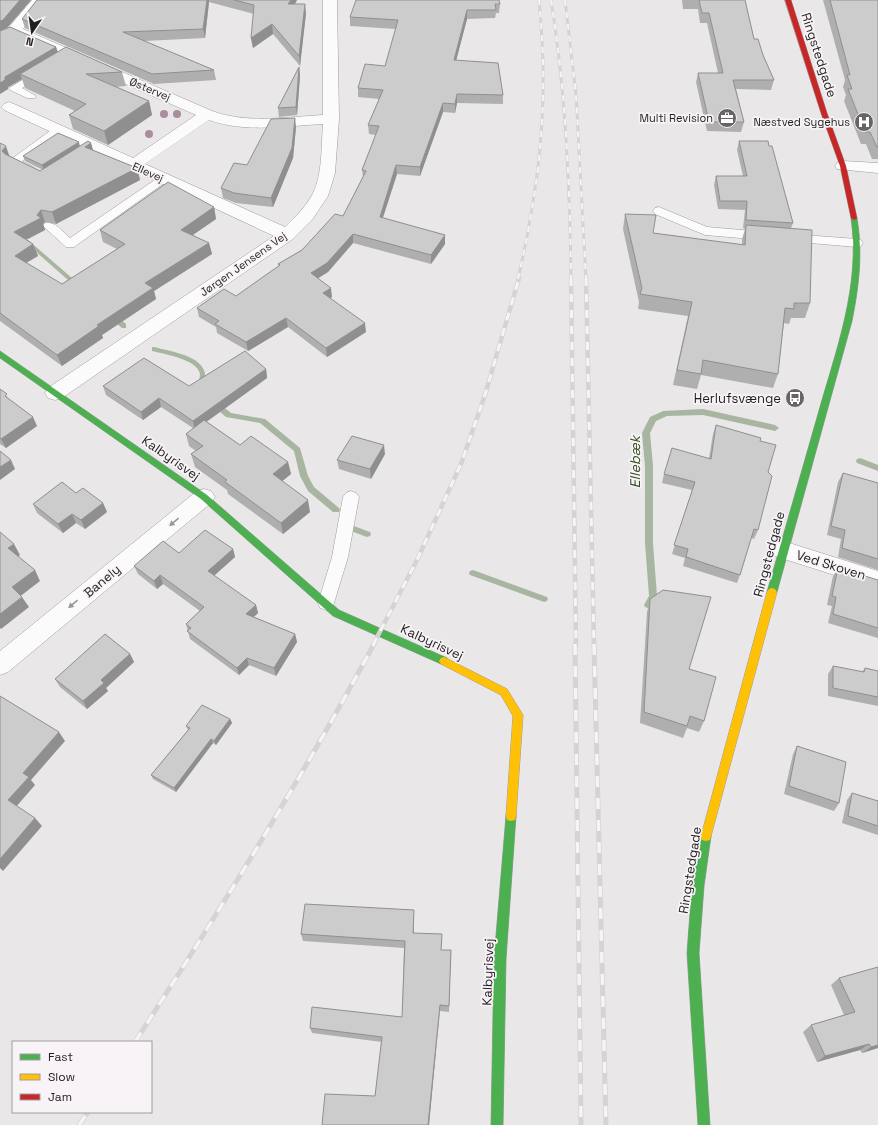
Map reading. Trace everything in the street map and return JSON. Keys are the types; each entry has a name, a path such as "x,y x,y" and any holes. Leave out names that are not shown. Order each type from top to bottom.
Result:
{"street":[{"name":"Østervej","path":"39,0 10,32 60,61 226,121 248,123 331,119"},
{"name":"Jørgen Jensens Vej","path":"54,393 287,235 306,216 320,196 327,173 331,119 330,0"},
{"name":"Ringstedgade","path":"704,1125 693,953 698,886 705,840 854,294 857,243 856,227 843,166 824,113 788,0"},
{"name":"Ellevej","path":"9,107 58,130 86,150 133,165 287,235"},
{"path":"133,165 206,114"},
{"path":"843,166 878,168"},
{"name":"Kalbyrisvej","path":"0,354 204,497 336,612 429,654 504,692 518,715 500,959 497,1125"},
{"name":"Banely","path":"0,665 204,497"},
{"name":"Ved Skoven","path":"783,550 878,580"}],"lane":[{"path":"32,96 14,88 60,61"},
{"path":"39,174 14,162 58,130"},
{"path":"49,226 70,244 163,179"},
{"path":"659,211 705,231 857,243"},
{"path":"326,603 340,557 351,497"}],"building":[{"path":"0,0 20,0 3,20 0,21"},
{"path":"37,0 207,0 203,29 123,32 214,70 152,74 22,19"},
{"path":"234,0 291,0 288,4 305,4 299,56 272,24 251,38 254,5"},
{"path":"356,0 499,0 500,4 495,4 496,10 467,10 454,60 498,63 503,95 457,94 455,104 443,103 420,167 396,165 380,217 445,235 431,255 353,234 327,263 311,273 331,288 323,293 365,323 326,348 286,318 246,342 215,324 219,321 197,308 224,289 236,296 280,265 278,264 302,250 335,214 343,216 366,171 362,170 379,126 368,125 383,90 358,88 365,64 385,66 398,20 350,17"},
{"path":"699,0 745,0 754,39 758,39 774,80 733,80 744,122 709,122 698,73 723,73 709,13 702,13"},
{"path":"830,0 878,0 878,147 870,132 865,132 848,89 852,89 847,75 850,75"},
{"path":"10,27 56,47 5,77 5,80 0,83 0,31"},
{"path":"66,47 122,72 86,74 149,101 104,131 69,115 86,104 20,74"},
{"path":"299,67 296,107 278,108"},
{"path":"295,118 292,148 271,198 234,193 221,188 234,163 247,165 271,119"},
{"path":"58,133 79,142 42,165 23,156"},
{"path":"88,141 91,143 85,147 137,168 52,212 41,210 37,215 41,218 14,232 33,244 15,256 62,284 125,244 100,230 168,182 214,207 181,230 209,243 145,283 153,288 97,325 99,326 57,355 0,313 0,143 6,146 2,151 5,154 40,171"},
{"path":"739,141 768,141 769,146 772,146 793,223 746,220 747,201 720,201 716,176 747,176"},
{"path":"625,214 656,215 653,233 745,245 746,225 812,230 810,303 794,303 794,309 785,308 778,374 703,360 701,374 677,370 692,302 640,294 642,288"},
{"path":"245,351 266,369 193,421 159,398 141,412 103,386 144,358 189,386"},
{"path":"0,389 7,394 5,396 33,417 1,439 0,438"},
{"path":"204,420 240,445 251,436 288,462 273,474 308,500 281,523 225,482 227,480 191,454 203,446 186,434"},
{"path":"716,425 761,438 760,441 776,445 768,472 772,476 758,530 754,529 740,575 686,557 688,549 674,545 695,482 664,474 672,448 711,459"},
{"path":"352,436 384,445 370,469 337,460"},
{"path":"0,451 11,460 0,467"},
{"path":"843,473 878,483 878,559 842,548 845,530 831,526"},
{"path":"62,482 76,493 83,488 103,503 81,520 72,514 58,524 33,504"},
{"path":"205,530 233,549 208,571 256,605 246,614 295,634 274,668 247,658 237,668 187,631 191,628 186,624 204,607 160,575 154,581 134,566 163,541 179,553"},
{"path":"0,532 14,544 8,548 35,570 12,587 22,597 0,614"},
{"path":"838,568 878,580 878,628 833,614 836,597 832,596"},
{"path":"663,590 711,597 689,669 716,677 704,721 690,716 687,726 644,712 650,599"},
{"path":"105,634 130,654 101,680 104,683 83,701 55,679"},
{"path":"833,666 864,672 865,668 878,671 878,697 833,688"},
{"path":"0,696 59,732 23,773 29,777 8,800 35,818 0,859"},
{"path":"202,705 230,719 214,741 211,739 174,788 151,775 190,728 186,726"},
{"path":"797,746 846,762 839,803 789,786"},
{"path":"852,793 878,801 878,826 848,816"},
{"path":"305,904 414,910 413,933 442,934 441,950 451,950 449,1006 440,1005 428,1125 322,1125 325,1094 375,1096 382,1037 310,1028 312,1007 402,1017 405,941 301,934"},
{"path":"878,967 878,1045 871,1047 869,1044 825,1056 811,1025 855,1012 839,978"}],"waterway":[{"name":"Ellebæk","path":"28,242 78,286"},
{"name":"Ellebæk","path":"112,316 124,326"},
{"name":"Ellebæk","path":"154,349 183,357 201,368 203,374 201,387"},
{"name":"Ellebæk","path":"215,403 229,415 262,421 297,450 304,476 311,489 336,510"},
{"name":"Ellebæk","path":"648,605 653,596 649,543 649,466 646,433 653,419 666,413 703,412 775,428"},
{"name":"Ellebæk","path":"860,461 878,468"},
{"name":"Ellebæk","path":"354,529 367,534"},
{"name":"Ellebæk","path":"473,573 544,599"}],"railway":[{"path":"518,279 532,210 541,141 543,71 539,0"},
{"path":"551,0 564,104 570,209 571,279"},
{"path":"565,0 576,94 586,279"},
{"path":"373,645 417,560 461,464 485,395 519,278"},
{"path":"571,278 576,645"},
{"path":"586,278 594,645"},
{"path":"136,1041 259,845 318,745 374,644"},
{"path":"575,644 581,1125"},
{"path":"594,644 606,1125"},
{"path":"79,1125 87,1113"}],"traffic: fast":[{"path":"772,592 848,321 855,283 857,257 854,218"},
{"path":"0,354 204,497 336,613 444,661"},
{"path":"497,1125 500,959 511,816"},
{"path":"704,1125 693,953 698,886 706,836"}],"traffic: slow":[{"path":"706,836 772,592"},
{"path":"444,661 504,692 518,715 511,816"}],"traffic: jam":[{"path":"788,0 824,113 843,166 854,218"}],"place":[{"name":"Multi Revision","path":"727,118"},
{"name":"Næstved Sygehus","path":"864,122"},
{"name":"Herlufsvænge","path":"795,398"}]}
